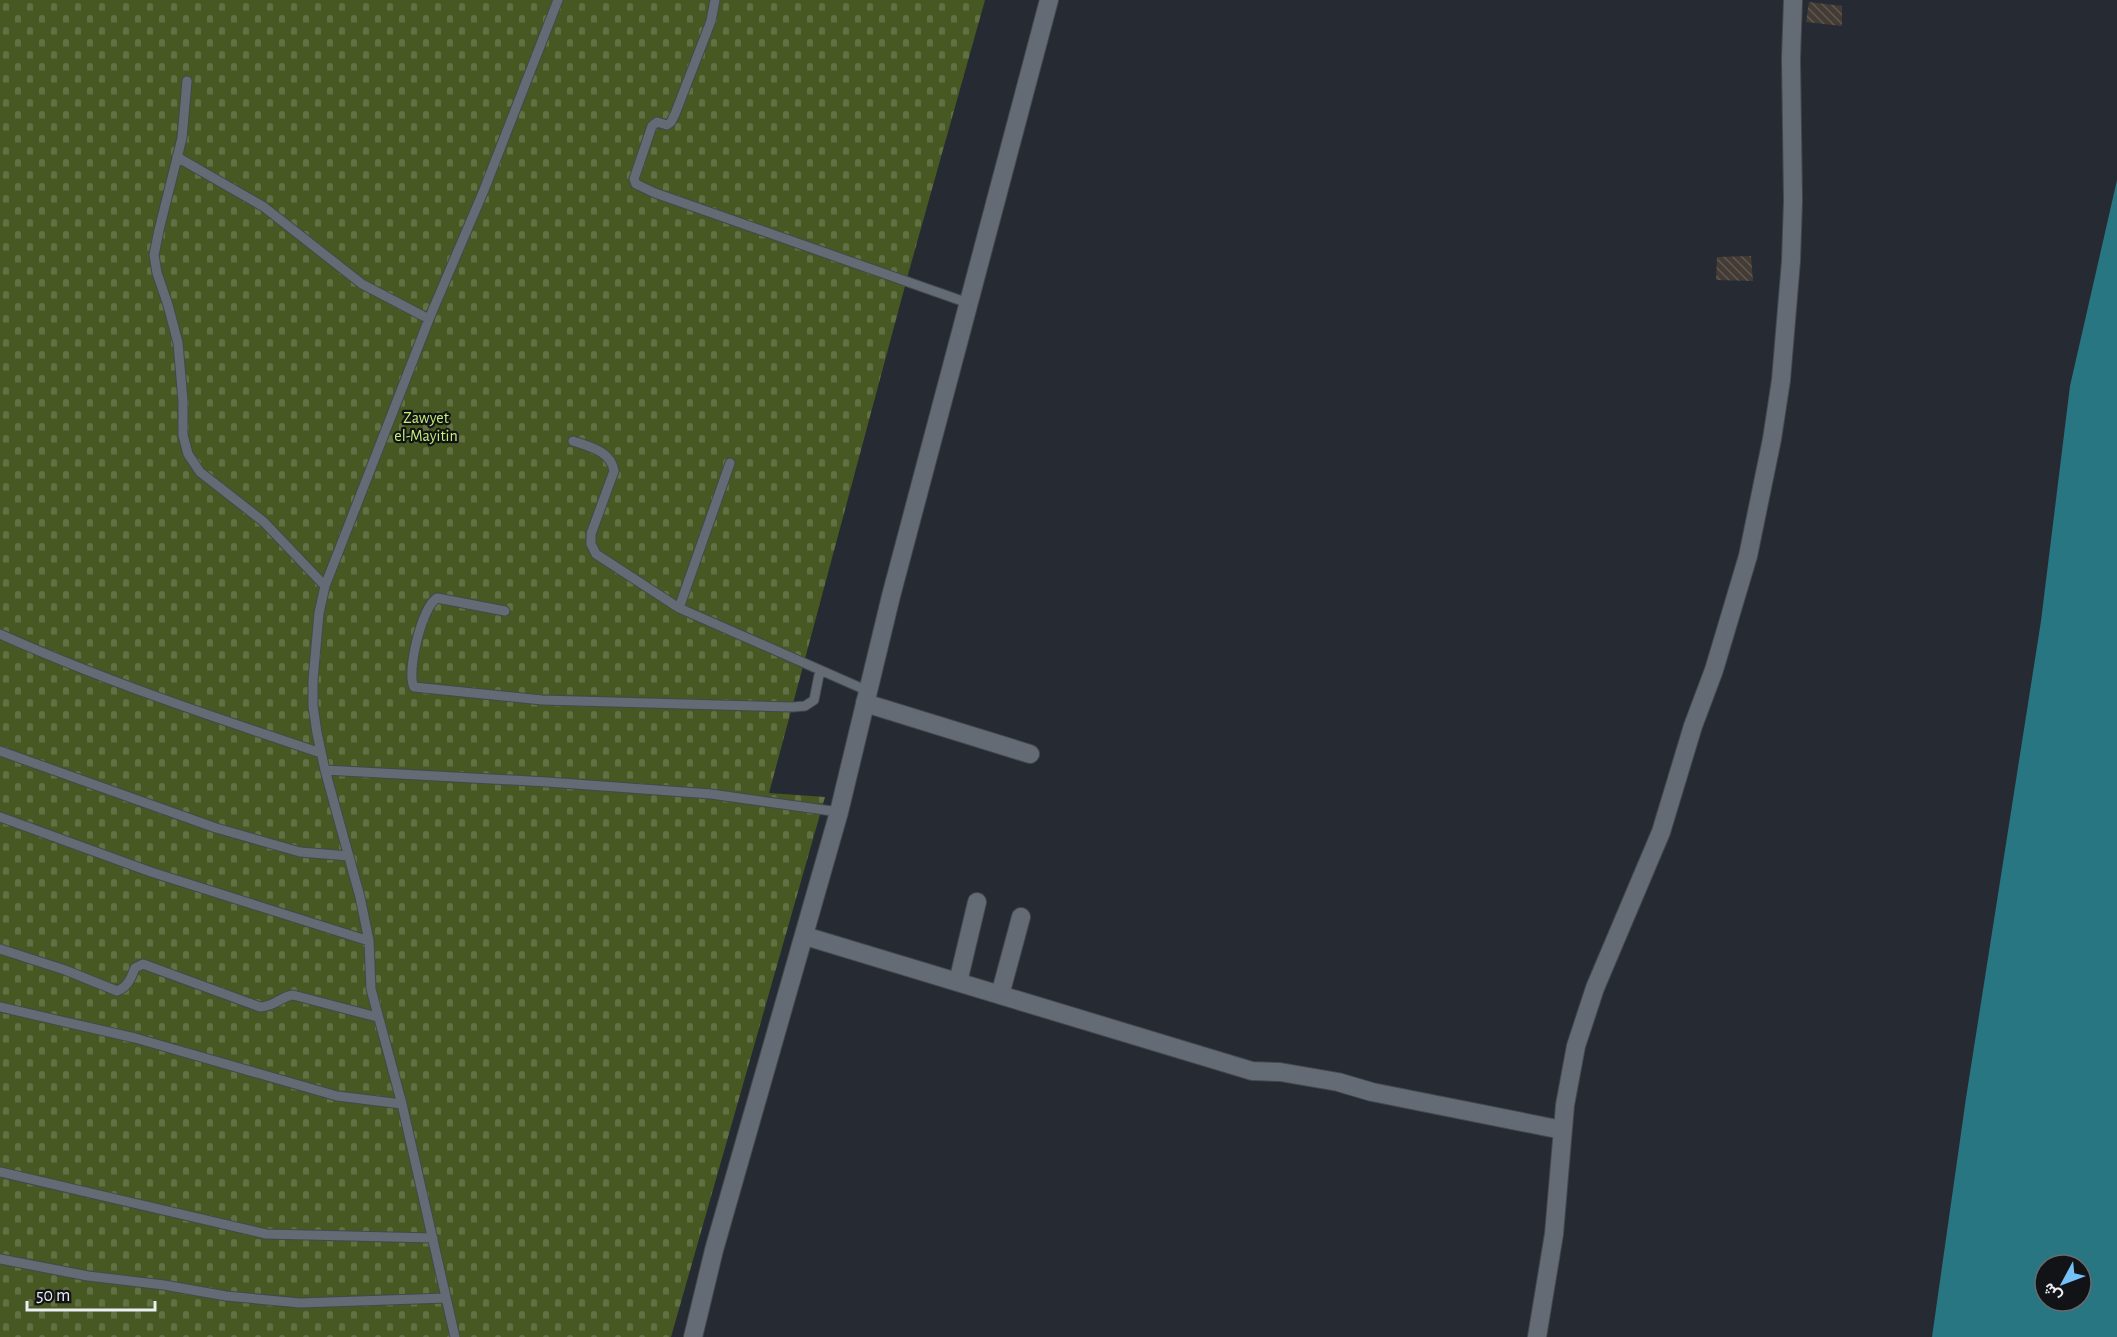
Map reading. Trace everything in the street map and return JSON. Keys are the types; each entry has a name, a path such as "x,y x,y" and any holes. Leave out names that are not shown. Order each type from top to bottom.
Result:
{"street":[{"path":"693,1337 714,1250 839,812 891,596 1049,0"},
{"path":"1537,1337 1554,1234 1562,1130 1569,1075 1584,1017 1661,832 1693,726 1732,613 1761,497 1781,380 1790,285 1793,201 1791,59 1793,0"},
{"path":"867,697 1030,754"},
{"path":"958,982 977,902"},
{"path":"1000,995 1021,917"},
{"path":"805,936 1252,1071 1286,1073 1338,1082 1372,1092 1562,1130"}],"lane":[{"path":"455,1337 402,1104 377,1017 371,989 369,941 360,897 321,753 313,706 313,680 319,613 326,586 429,319 484,190 558,0"},
{"path":"715,0 711,21 675,114 671,122 667,124 657,122 652,126 634,179 636,184 655,193 968,303"},
{"path":"187,81 182,138 154,255 157,273 178,343 183,401 183,435 188,454 200,472 264,522 326,586"},
{"path":"177,157 264,207 362,284 429,319"},
{"path":"573,441 607,455 613,463 614,471 591,534 591,544 596,554 680,608 820,670 867,697"},
{"path":"680,608 730,463"},
{"path":"505,611 437,598 432,600 421,626 411,669 414,687 542,700 793,707 805,706 814,700 820,670"},
{"path":"0,634 58,660 174,704 321,753"},
{"path":"0,751 216,828 300,852 349,856"},
{"path":"325,771 548,782 711,794 839,812"},
{"path":"0,817 151,872 369,941"},
{"path":"0,949 65,970 117,991 123,989 130,981 135,968 143,964 260,1007 272,1006 286,996 294,995 377,1017"},
{"path":"0,1007 135,1038 337,1096 402,1104"},
{"path":"0,1172 266,1234 433,1238"},
{"path":"0,1259 88,1276 164,1285 226,1296 300,1303 446,1298"}],"green space":[{"name":"Zawyet el-Mayitin","path":"0,0 985,0 909,271 769,793 825,797 671,1337 0,1337"}],"water":[{"path":"2117,180 2117,1337 1932,1337 1966,1098 2041,621 2070,386"}],"building":[{"path":"1809,2 1842,6 1842,26 1806,22"},
{"path":"1751,256 1753,281 1716,280 1717,257"}]}
